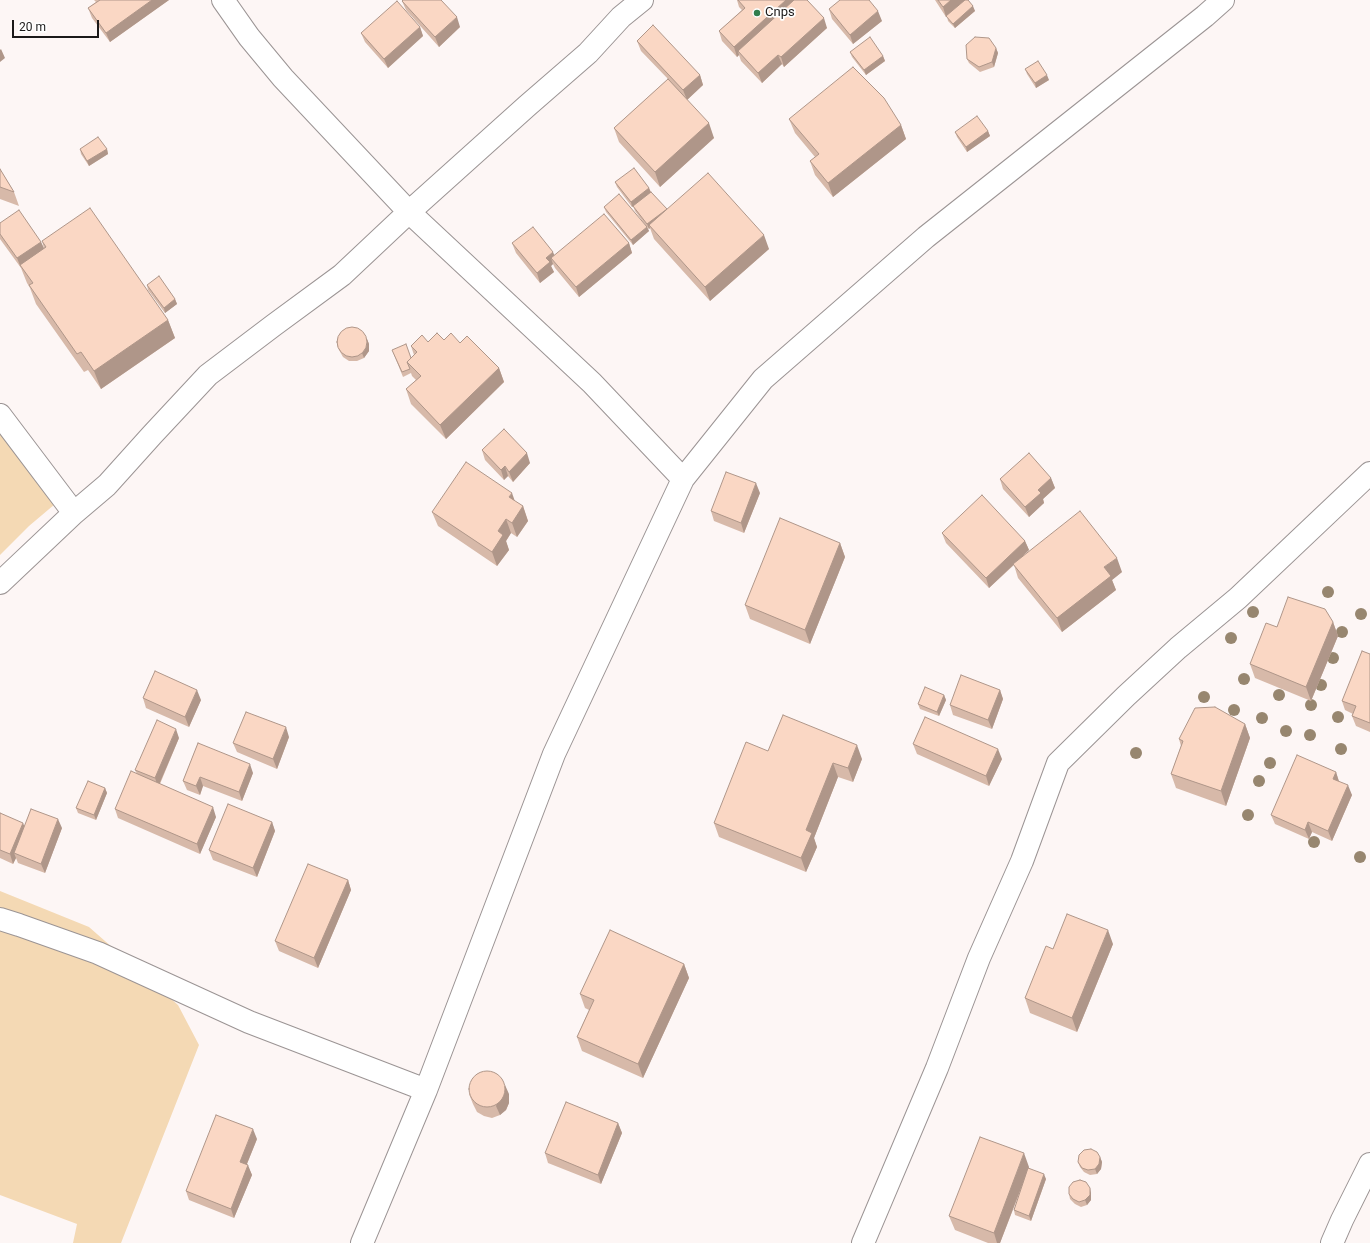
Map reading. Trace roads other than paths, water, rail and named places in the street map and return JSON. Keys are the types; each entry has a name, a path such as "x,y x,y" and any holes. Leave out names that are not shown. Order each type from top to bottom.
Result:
{"street":[{"path":"223,0 249,37 283,78 409,212 592,382 683,479"},
{"path":"0,583 74,513 107,485 208,375 274,324 342,275 409,212 588,53 621,17 642,0"},
{"path":"362,1243 426,1090 554,754 683,479 763,379 926,237 1223,0"},
{"path":"0,415 74,513"},
{"path":"863,1243 937,1068 979,958 1022,861 1058,763 1126,696 1178,648 1238,598 1370,472"},
{"path":"0,919 98,953 249,1022 426,1090"},
{"path":"1332,1243 1370,1164"}],"place":[{"name":"Cnps","path":"757,13"}]}
